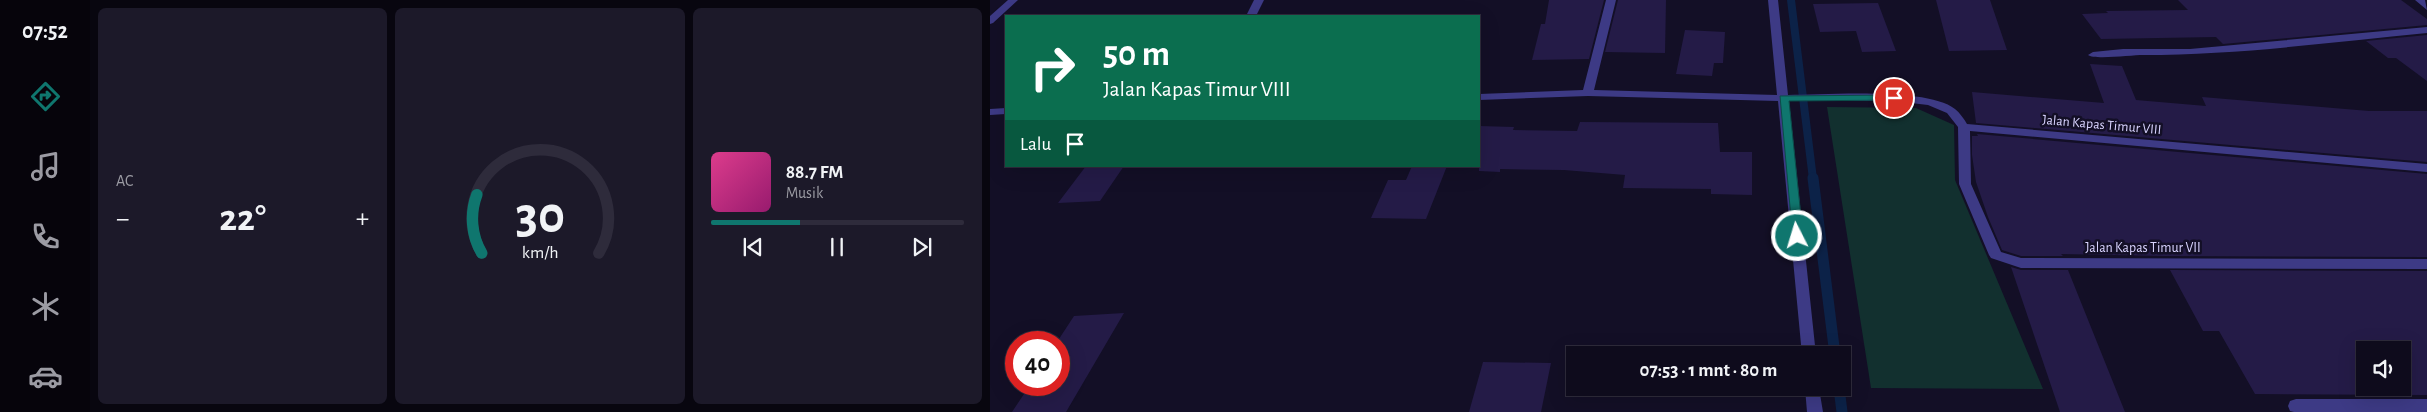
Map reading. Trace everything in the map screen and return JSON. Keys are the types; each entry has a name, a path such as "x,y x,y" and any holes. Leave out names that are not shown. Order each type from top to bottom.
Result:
{"street":[{"path":"990,21 1013,0"},
{"path":"1252,15 1259,0"},
{"path":"1588,93 1611,0"},
{"path":"1773,0 1786,98 1808,346"},
{"path":"2420,0 2427,8"},
{"path":"2093,56 2123,52 2190,52 2427,30"},
{"path":"1480,97 1588,93 1786,98 1894,98 1930,102 1951,111 1964,127"},
{"path":"990,112 1005,112"},
{"name":"Jalan Kapas Timur VIII","path":"1964,127 2425,170"},
{"name":"Jalan Kapas Timur VII","path":"1964,127 1965,184 1980,224 1996,255 2021,264 2427,264"},
{"path":"1813,396 1815,412"},
{"path":"2296,406 2427,406"}],"green space":[{"path":"1827,107 1916,108 1954,125 1955,180 2043,389 1871,388"}],"building":[{"path":"1549,0 1604,0 1589,59 1532,60 1541,24 1545,24"},
{"path":"1618,0 1666,0 1665,53 1605,52"},
{"path":"1936,0 1990,0 2007,50 1949,51"},
{"path":"2178,0 2401,0 2427,19 2427,25 2223,44 2216,37 2101,39 2082,14 2108,13 2106,11 2188,10"},
{"path":"1878,3 1896,51 1862,52 1856,31 1820,32 1813,4"},
{"path":"1685,30 1725,32 1723,63 1714,63 1712,76 1676,74"},
{"path":"2427,35 2427,81 2396,58 2388,58 2366,41"},
{"path":"2090,64 2122,66 2136,100 2206,106 2202,97 2369,111 2427,111 2427,162 1976,123 1972,92 2104,103"},
{"path":"1580,122 1718,123 1720,152 1752,152 1752,195 1711,194 1711,189 1623,188 1625,175 1564,170 1500,169 1500,172 1479,171 1480,126 1514,127 1513,130 1577,131"},
{"path":"1977,134 2427,174 2427,257 2061,254 2063,256 2021,256 2002,250 1988,217 1976,182 1972,155 1972,136 1978,136"},
{"path":"1085,167 1123,167 1100,201 1058,203"},
{"path":"1412,167 1447,167 1426,219 1371,218 1388,180 1406,180"},
{"path":"2011,267 2021,270 2068,270 2125,412 2060,412"},
{"path":"2170,270 2427,271 2427,395 2411,395 2411,341 2356,341 2356,395 2255,394 2219,331 2203,331"},
{"path":"1124,313 1066,412 1012,412 1023,396 1070,396 1070,331 1064,331 1074,316"},
{"path":"1483,362 1551,363 1541,412 1469,412"}],"waterway":[{"path":"1791,0 1813,179"},
{"path":"1813,178 1834,346"},
{"path":"1840,396 1842,412"}],"route":[{"path":"1797,236 1784,98 1894,98"}]}
